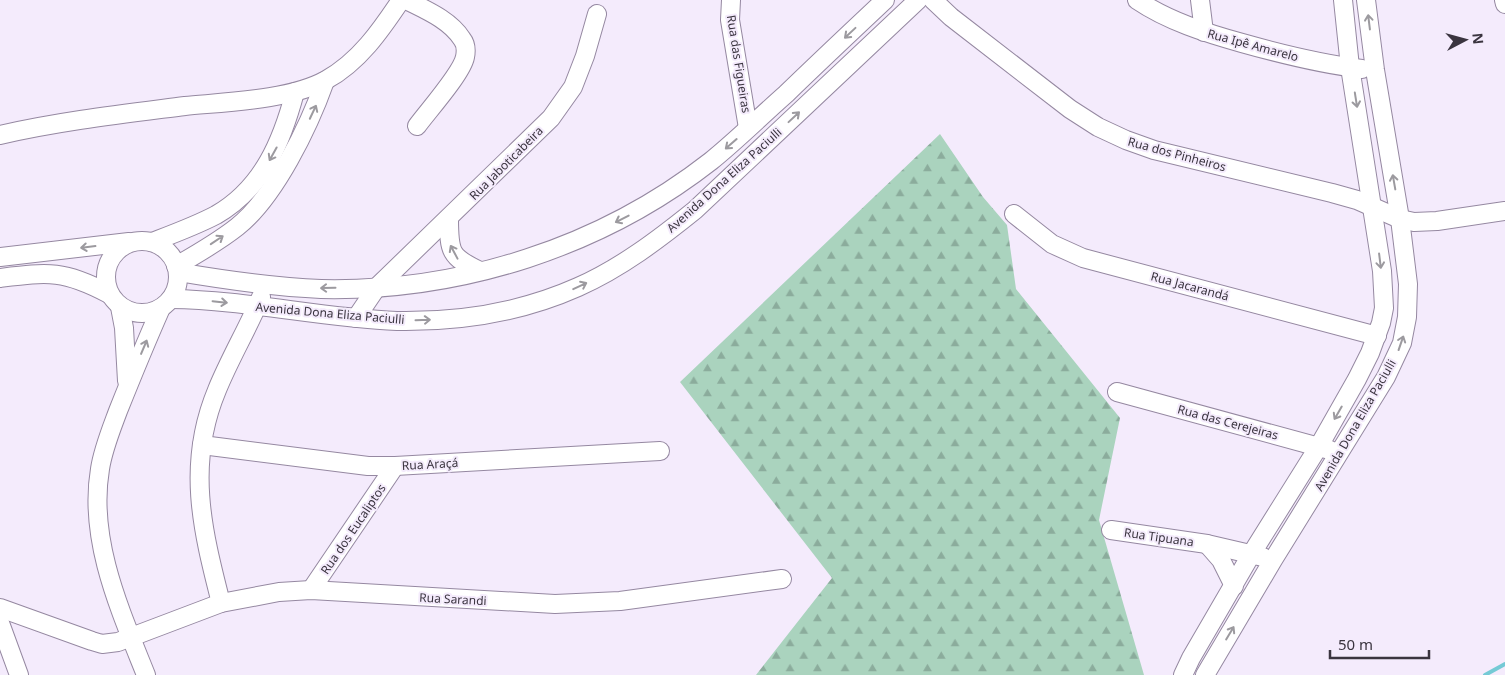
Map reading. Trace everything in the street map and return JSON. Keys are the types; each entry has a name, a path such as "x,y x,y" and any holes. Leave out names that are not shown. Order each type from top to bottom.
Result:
{"street":[{"path":"0,135 102,117 263,98 295,92 325,81 347,66 364,50 401,0"},
{"path":"406,0 439,17 463,40 466,49 465,58 460,69 417,126"},
{"name":"Rua das Figueiras","path":"730,0 730,20 748,128"},
{"name":"Avenida Dona Eliza Paciulli","path":"177,269 266,285 322,289 377,287 410,284 480,272 553,251 628,216 689,178 748,128 885,0"},
{"name":"Avenida Dona Eliza Paciulli","path":"166,304 200,300 356,318 397,321 424,320 498,312 551,298 579,287 606,273 665,235 695,210 918,0"},
{"name":"Rua dos Pinheiros","path":"933,0 958,22 1070,109 1098,127 1126,140 1154,150 1332,193 1373,207 1400,219 1425,222 1505,211"},
{"name":"Rua Ipê Amarelo","path":"1137,0 1170,18 1204,32 1275,52 1375,70"},
{"path":"1200,0 1204,32"},
{"name":"Avenida Dona Eliza Paciulli","path":"1183,675 1252,553 1319,446 1357,379 1377,336 1384,308 1384,292 1373,207 1350,67 1343,0"},
{"name":"Avenida Dona Eliza Paciulli","path":"1205,675 1273,560 1386,377 1402,342 1407,317 1408,284 1400,219 1375,70 1366,0"},
{"path":"1504,0 1505,4"},
{"name":"Rua Jaboticabeira","path":"356,318 377,287 551,118 574,87 597,14"},
{"path":"177,269 238,226 256,207 274,184 294,149 314,111 325,81"},
{"path":"128,387 124,328 105,277 109,260 121,247 189,228 217,214 242,196 260,176 276,150 286,125 295,92"},
{"name":"Rua Jacarandá","path":"1014,214 1052,244 1082,258 1377,336"},
{"path":"449,219 449,236 454,254 459,260 480,272"},
{"path":"0,258 144,242 162,248 171,256 177,269 177,286 166,304 128,387 107,440 100,469 97,500 99,532 107,568 146,675"},
{"path":"0,278 33,274 64,275 89,283 133,313 147,313 166,304"},
{"path":"221,603 200,511 199,479 202,445 207,418 216,391 266,285"},
{"name":"Rua das Cerejeiras","path":"1117,392 1340,453"},
{"name":"Rua Araçá","path":"202,445 347,464 395,466 660,451"},
{"name":"Rua dos Eucaliptos","path":"311,590 395,466"},
{"name":"Rua Tipuana","path":"1111,530 1207,544 1252,553 1273,560"},
{"name":"Rua Tipuana","path":"1207,544 1221,560 1234,586"},
{"name":"Rua Sarandi","path":"0,608 102,644 118,642 221,603 279,592 311,590 555,604 620,601 782,579"},
{"path":"0,623 19,675"}],"green space":[{"path":"940,134 983,197 1007,225 1016,289 1120,418 1099,520 1144,675 756,675 832,578 680,382"}],"waterway":[{"path":"1485,675 1505,664"}]}
